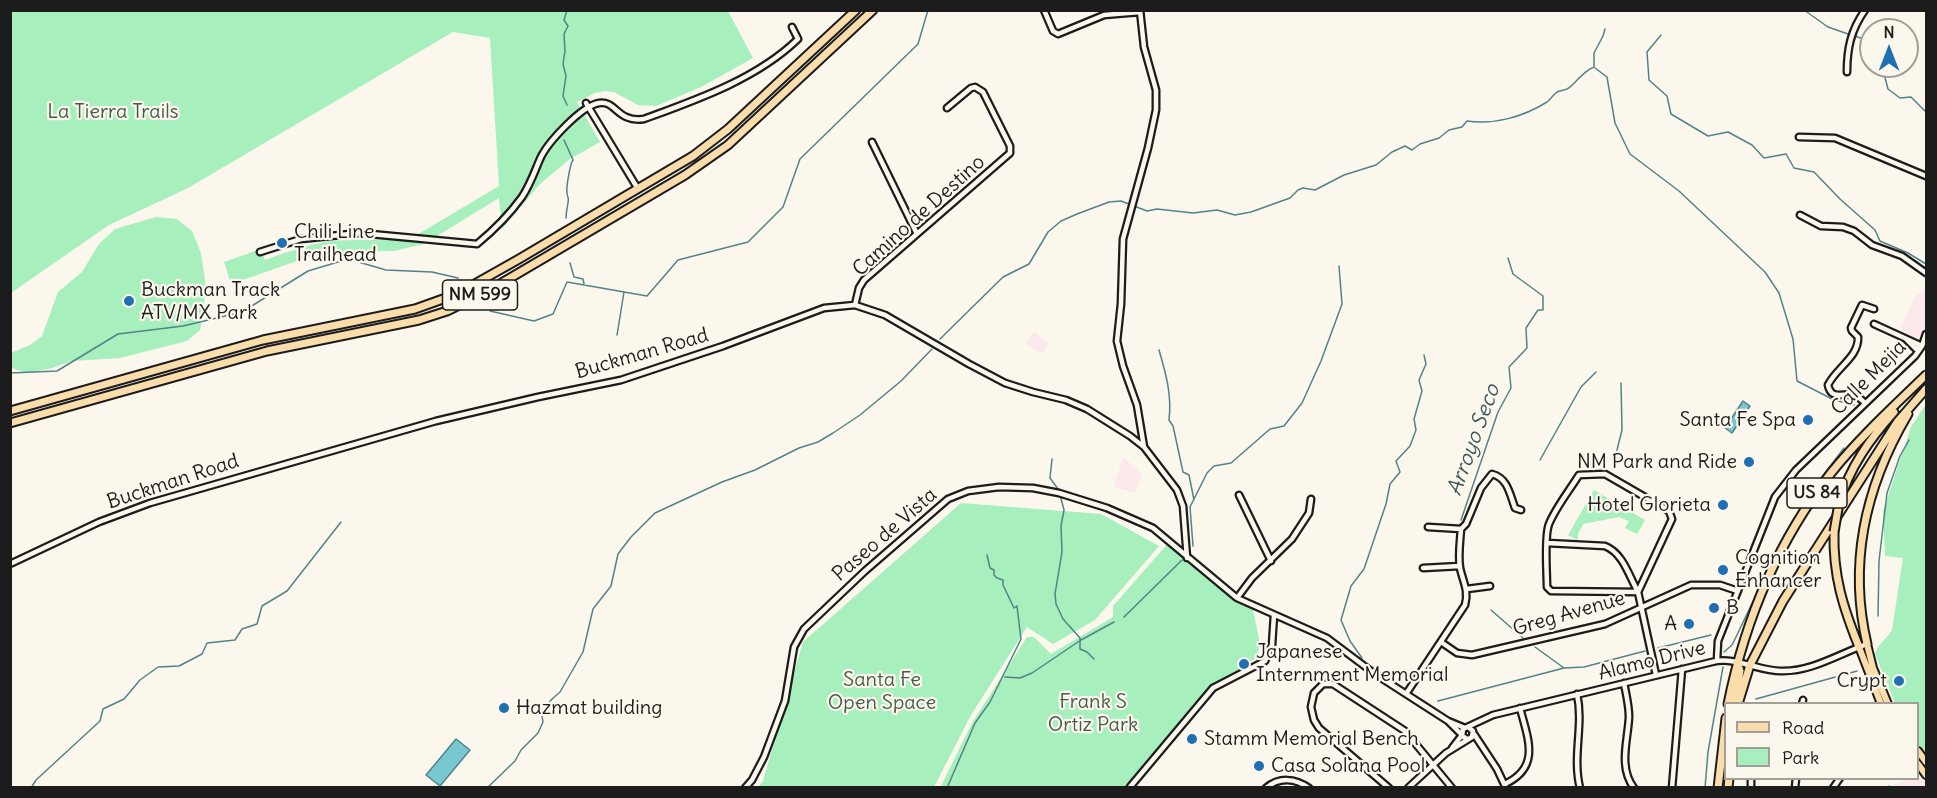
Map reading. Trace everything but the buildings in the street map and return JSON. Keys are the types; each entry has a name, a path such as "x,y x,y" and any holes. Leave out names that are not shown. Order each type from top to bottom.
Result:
{"highway":[{"name":"NM 599","path":"10,411 285,334 401,312 443,300 489,277 681,164 711,143 856,10"},
{"name":"NM 599","path":"10,423 278,348 419,320 475,299 710,159 873,10"},
{"name":"US 84","path":"1728,702 1737,662 1767,579 1781,550 1808,506 1847,454 1926,375"},
{"path":"1858,647 1839,594 1834,557 1834,532 1839,503 1858,457 1916,385"},
{"name":"US 84","path":"1737,702 1750,665 1784,601 1898,421 1926,389"},
{"path":"1866,644 1859,576 1859,554 1864,521 1883,461 1917,399"},
{"path":"1736,702 1740,671 1737,662"},
{"path":"1718,788 1724,728"}],"main road":[{"path":"1866,644 1887,702"},
{"path":"1858,647 1880,702"}],"street":[{"path":"1044,10 1053,31 1058,34 1104,15 1140,11 1144,47 1156,90 1156,110 1123,240 1117,341 1120,359 1137,405 1144,447"},
{"path":"1847,72 1849,42 1865,10"},
{"path":"260,252 301,239 360,233 477,244 508,216 531,183 540,159 549,144 587,105 605,103 628,119 636,121 701,98 750,73 790,47 798,39 792,27"},
{"name":"Camino de Destino","path":"855,305 859,288 864,280 1010,153 1010,146 979,88 971,88 947,108"},
{"path":"587,105 638,189"},
{"path":"1799,137 1835,138 1926,176"},
{"path":"872,142 917,234"},
{"path":"1800,215 1821,226 1843,227 1854,231 1872,245 1902,256 1926,273"},
{"name":"Buckman Road","path":"10,564 99,522 150,502 436,421 621,380 723,346 825,308 855,305 885,315 1005,383 1066,400 1087,409 1130,436 1144,447 1172,483 1180,498 1187,558"},
{"path":"1865,404 1853,395 1834,395 1830,392 1828,385 1849,361 1858,343 1858,337 1851,328 1862,305 1874,309"},
{"path":"1874,324 1906,339 1916,349 1922,346"},
{"name":"Calle Mejia","path":"1717,660 1718,641 1774,497 1796,470 1893,378 1922,346 1926,334"},
{"path":"1406,694 1465,605 1467,589 1460,566 1461,530 1466,524 1481,488 1492,474 1504,480 1515,508 1521,510"},
{"path":"1605,474 1669,511 1672,519 1638,592 1551,591 1547,587 1548,526 1579,475 1605,474"},
{"name":"Paseo de Vista","path":"745,788 764,757 785,701 794,647 800,634 860,575 948,499 968,491 999,487 1033,488 1052,492 1107,508 1140,521 1164,536 1236,598 1327,638 1448,721"},
{"path":"1239,495 1271,561"},
{"path":"1236,598 1252,578 1292,539 1310,513 1311,499"},
{"path":"1428,527 1461,530"},
{"path":"1547,543 1605,546 1613,549 1619,555 1638,592 1656,675"},
{"path":"1423,568 1460,566"},
{"name":"Greg Avenue","path":"1441,642 1457,653 1472,655 1605,624 1695,584 1720,585 1738,591"},
{"path":"1467,589 1490,586"},
{"path":"1130,787 1213,688 1265,661 1272,645 1274,615"},
{"name":"Alamo Drive","path":"1467,728 1494,715 1717,660 1775,671 1793,670 1815,665 1866,644"},
{"path":"1672,788 1682,669"},
{"path":"1389,788 1319,728 1314,720 1311,702 1320,685 1330,683 1400,728 1452,788"},
{"path":"1624,683 1629,715 1625,768 1634,788"},
{"path":"1577,694 1580,714 1576,768 1580,788"},
{"path":"1448,721 1467,728 1473,733 1506,785 1521,774 1528,760 1529,745 1520,708"},
{"path":"1448,721 1461,734 1483,748"},
{"path":"1408,788 1452,748 1469,739 1479,722"},
{"path":"1452,748 1467,728"},
{"path":"1266,788 1275,782 1292,780 1309,788"}],"shaded area":[{"path":"1925,289 1926,326 1922,341 1898,334 1915,297"},
{"path":"1034,332 1049,343 1041,354 1026,343"},
{"path":"1123,457 1142,474 1135,493 1114,487"},
{"path":"1919,775 1926,783 1926,787 1888,787 1906,780 1919,780"}],"green space":[{"name":"La Tierra Trails","path":"11,11 728,11 753,58 701,87 656,106 638,105 614,92 605,91 577,102 600,142 570,159 540,184 502,229 499,198 424,244 394,251 340,252 311,256 231,284 224,262 261,249 265,260 302,247 331,241 415,236 499,186 490,38 453,32 188,188 109,225 11,293"},
{"name":"Buckman Track ATV/MX Park","path":"156,217 177,219 192,231 201,253 205,280 204,309 200,330 187,341 120,358 72,361 27,373 12,368 11,353 30,345 42,336 58,292 82,272 99,244 115,229"},
{"path":"1926,404 1926,755 1919,745 1919,702 1895,702 1875,654 1892,630 1903,558 1885,556 1883,511 1911,427"},
{"path":"1594,490 1645,520 1637,534 1625,528 1629,521 1619,517 1583,524 1578,540 1568,535"},
{"name":"Santa Fe Open Space","path":"961,503 1101,514 1159,546 1095,620 1053,644 1027,627 971,715 934,787 757,788 763,781 803,642"},
{"name":"Frank S Ortiz Park","path":"1170,541 1211,577 1252,605 1260,644 1257,657 1209,692 1126,787 940,788 972,723 1027,637 1034,637 1051,654 1113,617 1113,606"}],"water":[{"path":"1743,401 1750,406 1732,433 1725,428"},
{"path":"456,739 470,750 440,786 426,775"}],"waterway":[{"path":"567,10 564,20 568,26 564,34 563,64 566,76 563,96 567,105"},
{"path":"490,311 534,321 553,314 567,282 647,296 678,260 748,242 783,207 800,159 918,44 928,10"},
{"path":"1804,10 1828,27 1848,34"},
{"path":"940,339 1003,277 1029,264 1048,232 1061,221 1109,202 1121,201 1147,211 1157,209 1193,213 1217,210 1235,215 1251,212 1290,198 1303,188 1315,190 1344,175 1376,165 1392,152 1405,146 1412,150 1420,144 1439,138 1449,130 1462,127 1467,121 1498,121 1518,116 1538,107 1557,92 1568,88 1594,67 1594,53 1605,29"},
{"path":"1661,35 1647,52 1649,80 1667,96 1671,114 1708,136 1728,132 1752,145 1764,158 1786,154 1794,168 1814,172 1875,230 1880,241 1926,264"},
{"path":"1855,36 1859,38"},
{"path":"1595,68 1607,77 1615,123 1630,154 1679,191 1765,272 1779,293 1793,339 1797,381 1834,400 1854,405"},
{"path":"1885,78 1888,89 1900,98 1911,97 1926,112"},
{"path":"564,140 573,160 568,181 566,218"},
{"name":"Arroyo Seco","path":"1461,520 1498,412 1511,388 1509,367 1527,348 1526,328 1538,310 1543,310 1543,296 1513,274 1508,258"},
{"path":"10,373 57,371 118,334 183,326 242,312 308,271 348,259 386,270 432,272 458,278"},
{"path":"570,263 574,277 583,279 584,284"},
{"path":"1193,546 1190,507 1207,473 1214,466 1231,463 1270,429 1284,426 1302,403 1321,361 1342,304 1339,266"},
{"path":"617,335 624,292"},
{"path":"487,788 515,761 521,750 538,733 543,722 544,709 560,692 583,652 593,609 611,586 618,554 655,513 722,482 755,470 799,448 818,442 860,415 901,381 932,349"},
{"path":"1159,350 1169,393 1169,420 1173,426 1183,472 1189,475 1194,500"},
{"path":"1362,658 1350,641 1341,620 1351,586 1364,569 1386,504 1390,484 1400,472 1396,461 1410,446 1416,430 1414,419 1422,391 1419,380 1426,364 1424,355"},
{"path":"1540,460 1581,387 1596,372"},
{"path":"1614,462 1622,430 1621,383"},
{"path":"1878,616 1879,561 1887,493 1900,456 1909,440"},
{"path":"1724,652 1732,645 1784,536 1815,486 1844,448"},
{"path":"1052,459 1050,478 1058,489"},
{"path":"1060,495 1064,510 1061,526 1062,552 1055,594 1056,604 1063,619 1080,638 1080,649 1094,659"},
{"path":"31,788 36,780 100,721 103,709 124,699 140,680 158,667 179,666 202,654 207,643 235,640 242,629 257,624 262,606 287,591 341,522"},
{"path":"947,788 975,723 990,702 1021,639 1017,606 1014,608 1003,585 1003,580 994,575 987,555"},
{"path":"1124,617 1182,560"},
{"path":"1491,610 1523,638"},
{"path":"1005,677 1020,678 1032,673 1081,640 1114,622"},
{"path":"1658,648 1711,635"},
{"path":"1535,647 1564,668 1584,667 1645,651"},
{"path":"1705,788 1708,752 1723,667"},
{"path":"1438,701 1564,668"},
{"path":"1756,699 1857,671"}],"place":[{"name":"Chili Line Trailhead","path":"282,243"},
{"name":"Buckman Track ATV/MX Park","path":"129,301"},
{"name":"Santa Fe Spa","path":"1808,420"},
{"name":"NM Park and Ride","path":"1749,462"},
{"name":"Hotel Glorieta","path":"1723,505"},
{"name":"Cognition Enhancer","path":"1723,570"},
{"name":"B","path":"1714,608"},
{"name":"A","path":"1689,624"},
{"name":"Japanese Internment Memorial","path":"1244,664"},
{"name":"Crypt","path":"1899,681"},
{"name":"Hazmat building","path":"504,708"},
{"name":"Stamm Memorial Bench","path":"1192,739"},
{"name":"Casa Solana Pool","path":"1259,766"}]}
